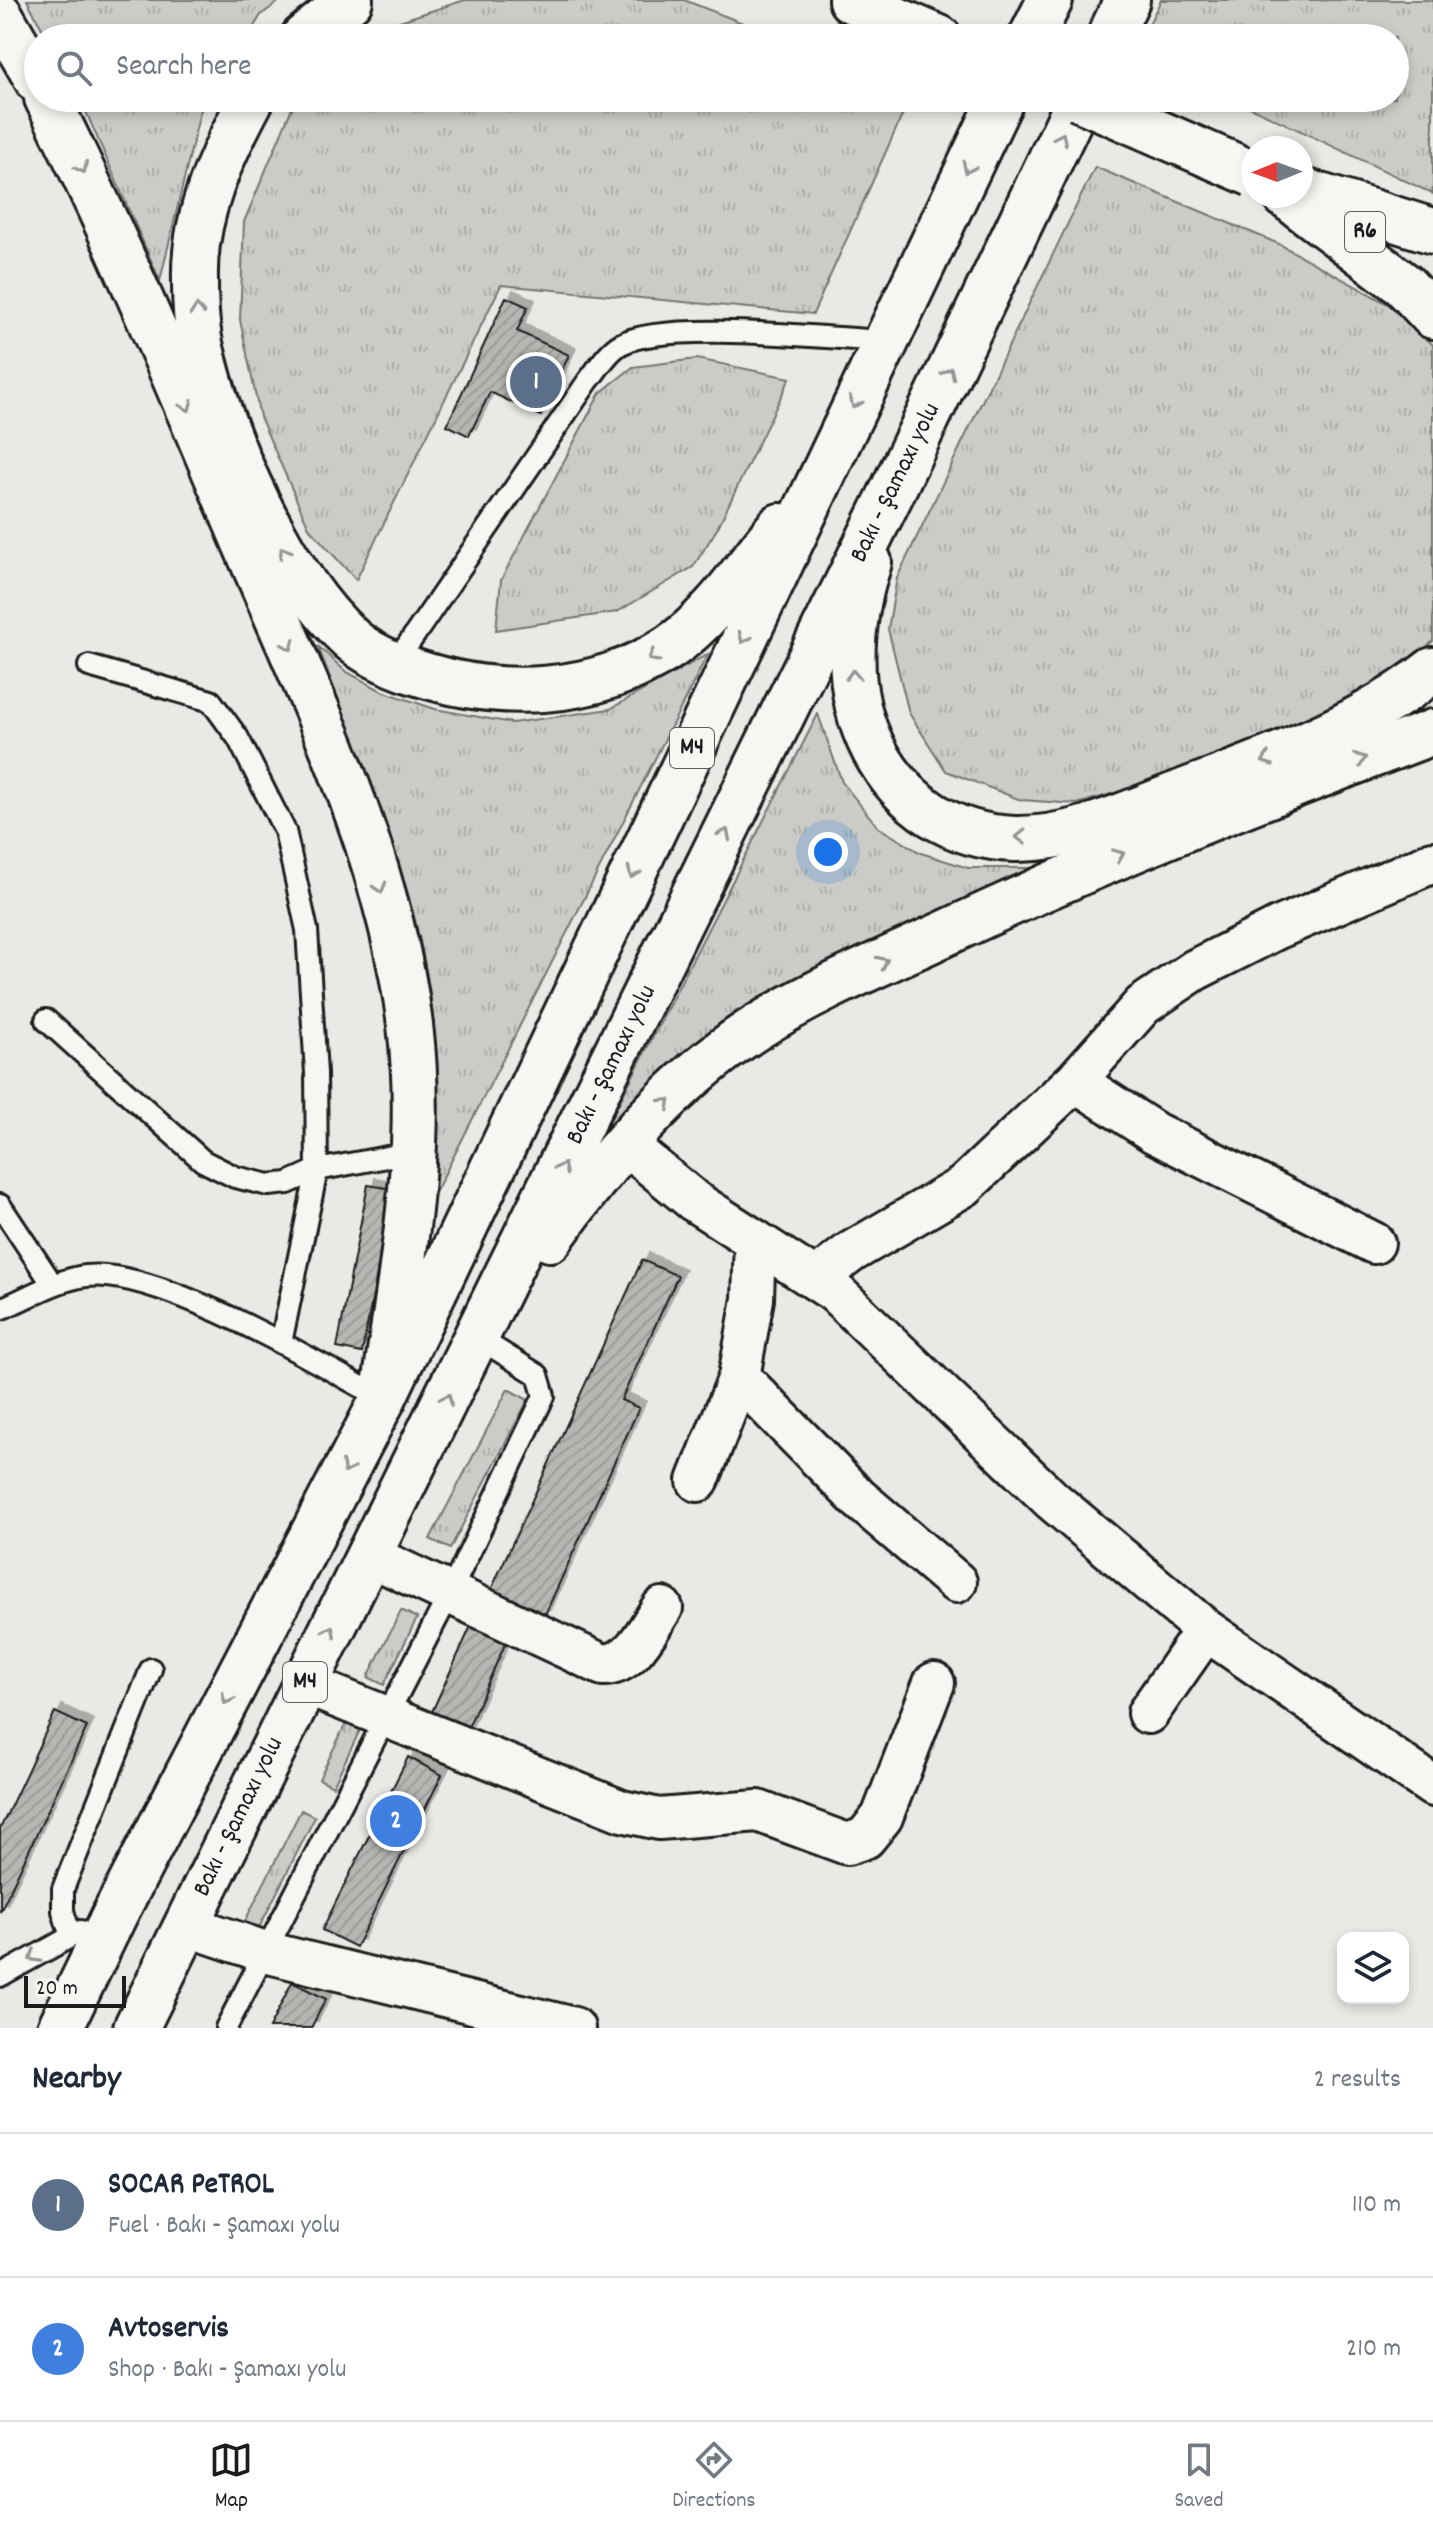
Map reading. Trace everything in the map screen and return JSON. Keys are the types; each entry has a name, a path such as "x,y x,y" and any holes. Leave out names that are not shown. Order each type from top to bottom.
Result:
{"main road":[{"path":"320,24 350,0"},
{"path":"851,0 907,24"},
{"path":"1038,24 1050,0"},
{"path":"1116,24 1127,0"},
{"path":"0,15 24,57"},
{"path":"54,112 102,208 318,713 367,841 394,937 410,1025 415,1087 414,1152 412,1192 383,1399"},
{"path":"244,112 223,151 202,214 195,278 201,351 238,456 279,546 318,604 353,641 394,665 449,683 497,691 547,689 590,681 643,663 673,645 708,611 820,478"},
{"name":"M4","path":"60,2028 116,1912 383,1399 995,112"},
{"name":"Bakı - Şamaxı yolu","path":"136,2028 890,496 1072,112"},
{"path":"1111,112 1241,169"},
{"path":"1313,194 1433,231"},
{"name":"R6","path":"1313,205 1433,268"},
{"path":"1302,208 1404,285 1433,316"},
{"path":"890,496 851,631 853,689 869,739 890,781 933,817 975,833 1014,839 1089,828 1325,738 1393,701 1433,670"},
{"path":"478,1338 590,1184 624,1143 690,1080 750,1031 860,973 1075,872 1433,732"}],"street":[{"path":"817,1278 851,1252 964,1186 1075,1081 1143,1005 1195,970 1278,928 1433,862"},
{"path":"1075,1081 1155,1133 1374,1243"},
{"path":"624,1143 694,1201 817,1278 1052,1500 1206,1630 1433,1786"},
{"path":"698,1481 739,1377 753,1299 755,1240"},
{"path":"739,1377 858,1498 956,1582"},
{"path":"368,1555 603,1665 616,1665 630,1653 662,1608"},
{"path":"1148,1713 1206,1630"},
{"path":"304,1684 622,1811 659,1819 758,1811 847,1844 865,1838 882,1817 934,1683"},
{"path":"186,1925 265,1952 574,2028"}],"lane":[{"path":"394,665 588,381 618,345 645,335 682,332 884,341"},
{"path":"89,666 211,701 238,738 285,831 307,930 316,1073 317,1170 281,1343"},
{"path":"46,1020 203,1161 235,1177 269,1185 288,1183 317,1170 414,1152"},
{"path":"0,1205 53,1285"},
{"path":"0,1309 53,1285 85,1276 119,1276 141,1282 281,1343 383,1399"},
{"path":"226,2028 449,1595 544,1396 538,1375 478,1338"},
{"path":"71,1937 63,1911 63,1889 151,1669"},
{"path":"0,1976 116,1912"}],"green space":[{"path":"27,0 281,0 261,15 256,24 40,24"},
{"path":"465,0 684,0 745,24 391,24"},
{"path":"1161,0 1433,0 1433,194 1260,112 1409,112 1409,24 1149,24"},
{"path":"86,112 200,112 160,281"},
{"path":"290,112 904,112 813,314 501,285 356,580 309,528 260,417 240,320 244,222"},
{"path":"1095,167 1279,244 1397,309 1433,345 1433,641 1383,686 1146,784 1077,804 1021,800 946,771 909,713 888,629 897,578"},
{"path":"697,359 790,378 717,529 693,567 617,612 496,630 501,580 600,393 633,367"},
{"path":"318,646 345,671 382,691 435,709 512,723 610,709 708,654 428,1207 436,1060 432,1007 423,954 394,849"},
{"path":"818,714 842,782 878,827 921,853 968,868 1042,868 599,1142"},
{"path":"508,1389 528,1400 450,1549 430,1539"},
{"path":"401,1610 417,1618 384,1685 368,1677"},
{"path":"347,1721 361,1728 333,1786 319,1779"},
{"path":"301,1810 315,1817 258,1930 244,1923"}],"building":[{"path":"506,297 528,307 517,331 569,355 541,416 490,392 469,436 447,425"},
{"path":"368,1185 393,1189 362,1353 337,1348"},
{"path":"642,1260 678,1276 621,1400 639,1408 544,1617 490,1592"},
{"path":"471,1626 506,1642 466,1732 430,1716"},
{"path":"55,1712 87,1727 0,1912 0,1829"},
{"path":"408,1757 442,1775 356,1947 322,1930"},
{"path":"292,1982 326,1999 311,2028 269,2028"}],"place":[{"name":"SOCAR PeTROL","path":"536,382"},
{"name":"Avtoservis","path":"396,1821"}]}
